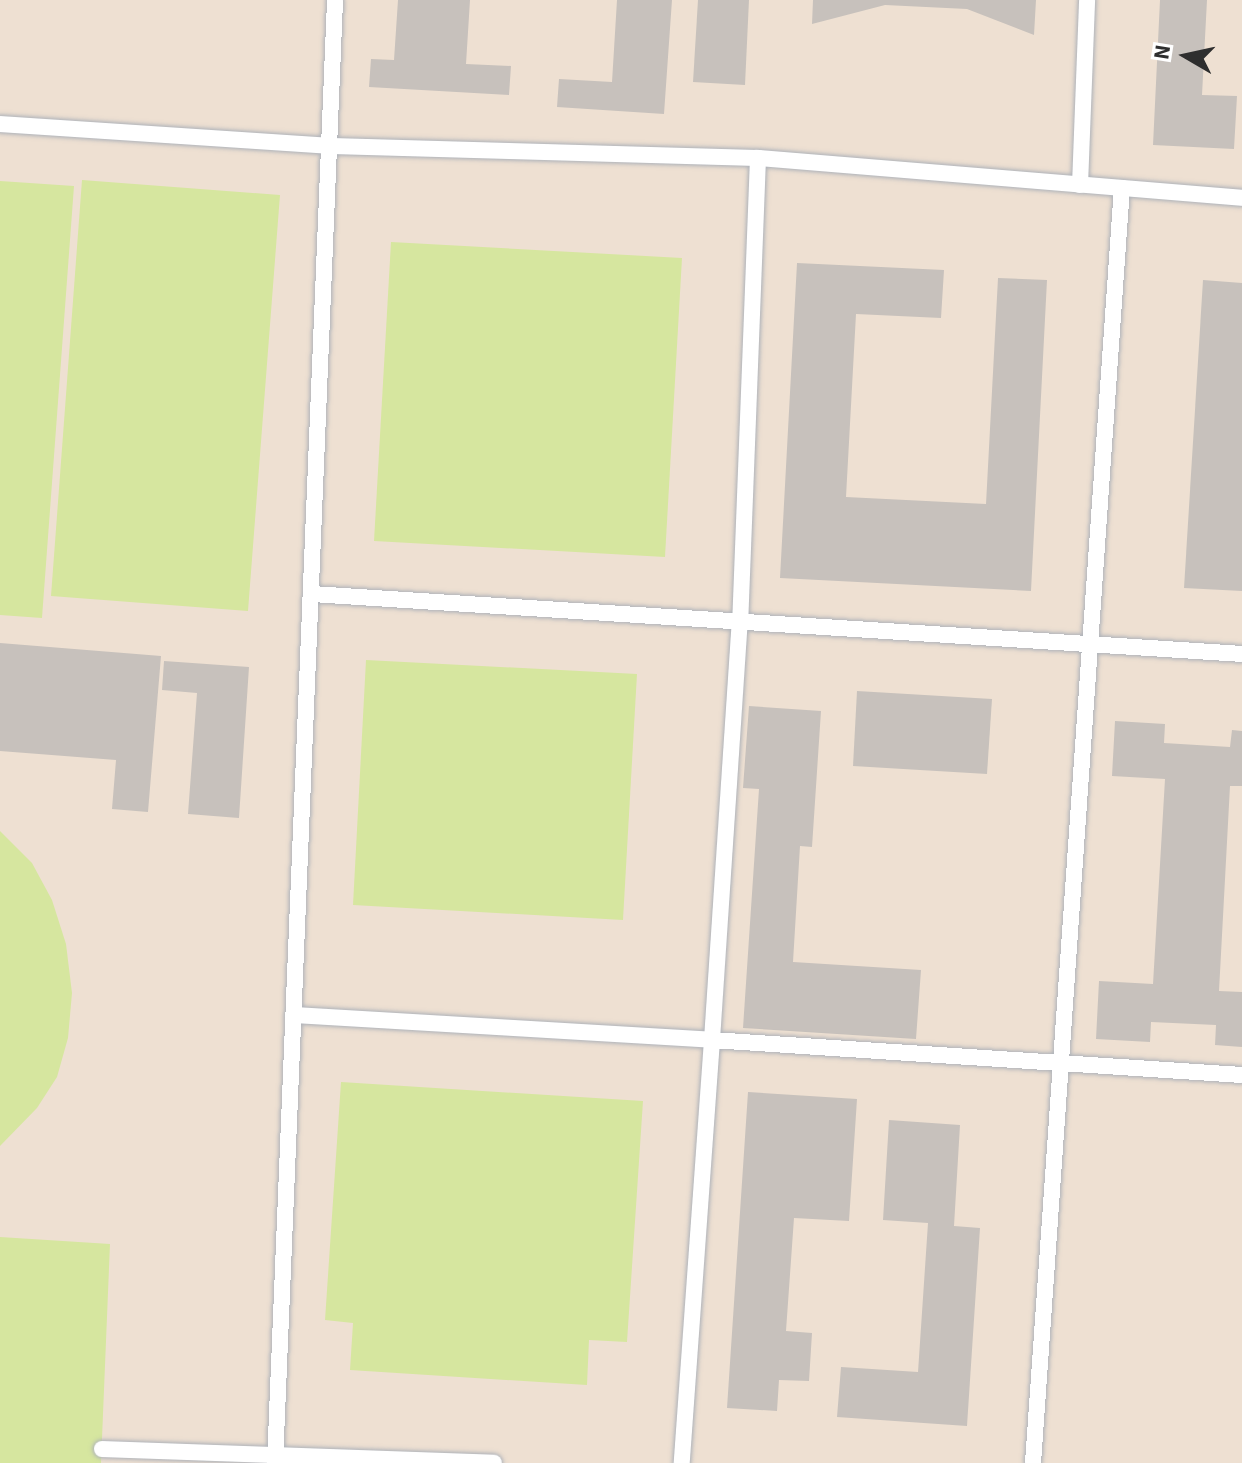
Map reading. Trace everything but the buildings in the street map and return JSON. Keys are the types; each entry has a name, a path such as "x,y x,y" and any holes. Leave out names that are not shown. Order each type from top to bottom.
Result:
{"lane":[{"path":"275,1457 335,0"},
{"path":"1080,185 1087,0"},
{"path":"0,124 331,146 758,158 1242,198"},
{"path":"682,1463 740,618 758,158"},
{"path":"1033,1463 1093,643 1122,188"},
{"path":"312,594 740,618 1242,654"},
{"path":"294,1015 1242,1075"},
{"path":"102,1449 494,1463"}],"shaded area":[{"path":"0,0 1242,0 1242,1463 0,1463"}],"green space":[{"path":"82,180 280,195 248,611 51,596"},
{"path":"0,181 74,186 42,618 0,615"},
{"path":"391,242 682,258 665,557 374,541"},
{"path":"366,660 637,674 623,920 353,905"},
{"path":"0,831 32,863 52,900 66,944 72,993 68,1038 57,1077 37,1108 0,1146"},
{"path":"341,1082 643,1101 627,1342 589,1340 587,1385 350,1370 353,1323 325,1320"},
{"path":"0,1237 110,1244 101,1463 0,1463"}]}
